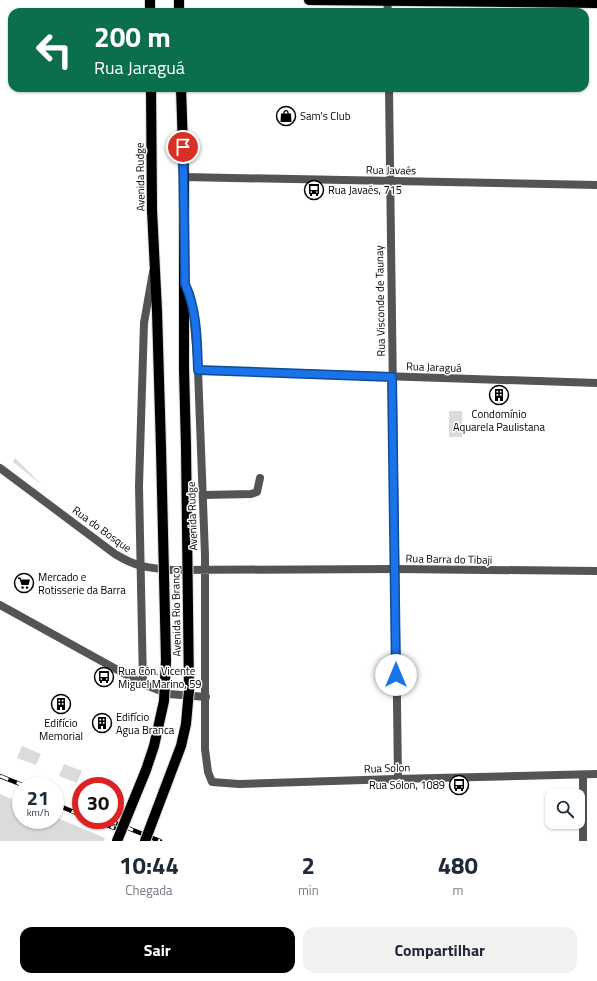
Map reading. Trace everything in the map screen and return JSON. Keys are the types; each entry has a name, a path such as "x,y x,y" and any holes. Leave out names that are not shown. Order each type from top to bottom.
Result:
{"main road":[{"path":"309,0 597,3"},
{"name":"Avenida Rudge","path":"151,92 152,210 161,448"},
{"name":"Avenida Rudge","path":"181,92 184,177 184,369 186,447"},
{"name":"Avenida Rio Branco","path":"145,841 181,746 186,724 189,690 186,447"},
{"name":"Avenida Rio Branco","path":"117,841 146,770 154,746 164,700 166,660 161,448"}],"street":[{"name":"Rua Visconde de Taunay","path":"388,92 398,778"},
{"name":"Rua Javaés","path":"184,177 597,185"},
{"name":"Avenida Rudge","path":"143,684 139,486 144,323 150,283 155,266"},
{"name":"Avenida Rudge","path":"185,284 190,294 193,312 198,370 204,495 206,697 205,749"},
{"name":"Rua Jaraguá","path":"198,370 597,383"},
{"name":"Rua do Bosque","path":"0,468 115,554 130,563 172,570 205,569"},
{"path":"204,495 251,494 257,492 260,478"},
{"name":"Rua Barra do Tibaji","path":"205,569 597,571"},
{"path":"0,605 143,684 169,694 206,697"},
{"name":"Rua Solon","path":"205,749 206,766 209,778 212,782 220,783 597,774"},
{"path":"583,774 583,841"}],"shaded area":[{"path":"449,411 462,411 462,437 449,437"},
{"path":"15,458 42,485 13,462"},
{"path":"22,746 41,754 36,765 17,758"},
{"path":"64,764 82,771 80,777 72,777 72,781 59,776"},
{"path":"0,794 12,799 12,829 64,829 64,821 72,824 72,829 84,829 105,838 104,841 0,841"}],"railway":[{"path":"0,776 12,781"},
{"path":"64,808 72,811"},
{"path":"124,826 160,841"}],"place":[{"name":"Sam's Club","path":"286,116"},
{"name":"Rua Javaés, 715","path":"314,190"},
{"name":"Condomínio Aquarela Paulistana","path":"499,395"},
{"name":"Mercado e Rotisserie da Barra","path":"24,583"},
{"name":"Rua Côn. Vicente Miguel Marino, 59","path":"104,677"},
{"name":"Edifício Memorial","path":"61,704"},
{"name":"Edifício Agua Branca","path":"102,723"},
{"name":"Rua Sólon, 1089","path":"459,785"}],"route":[{"path":"183,147 185,284 190,294 193,312 198,370 392,377 396,569 396,675"}]}
